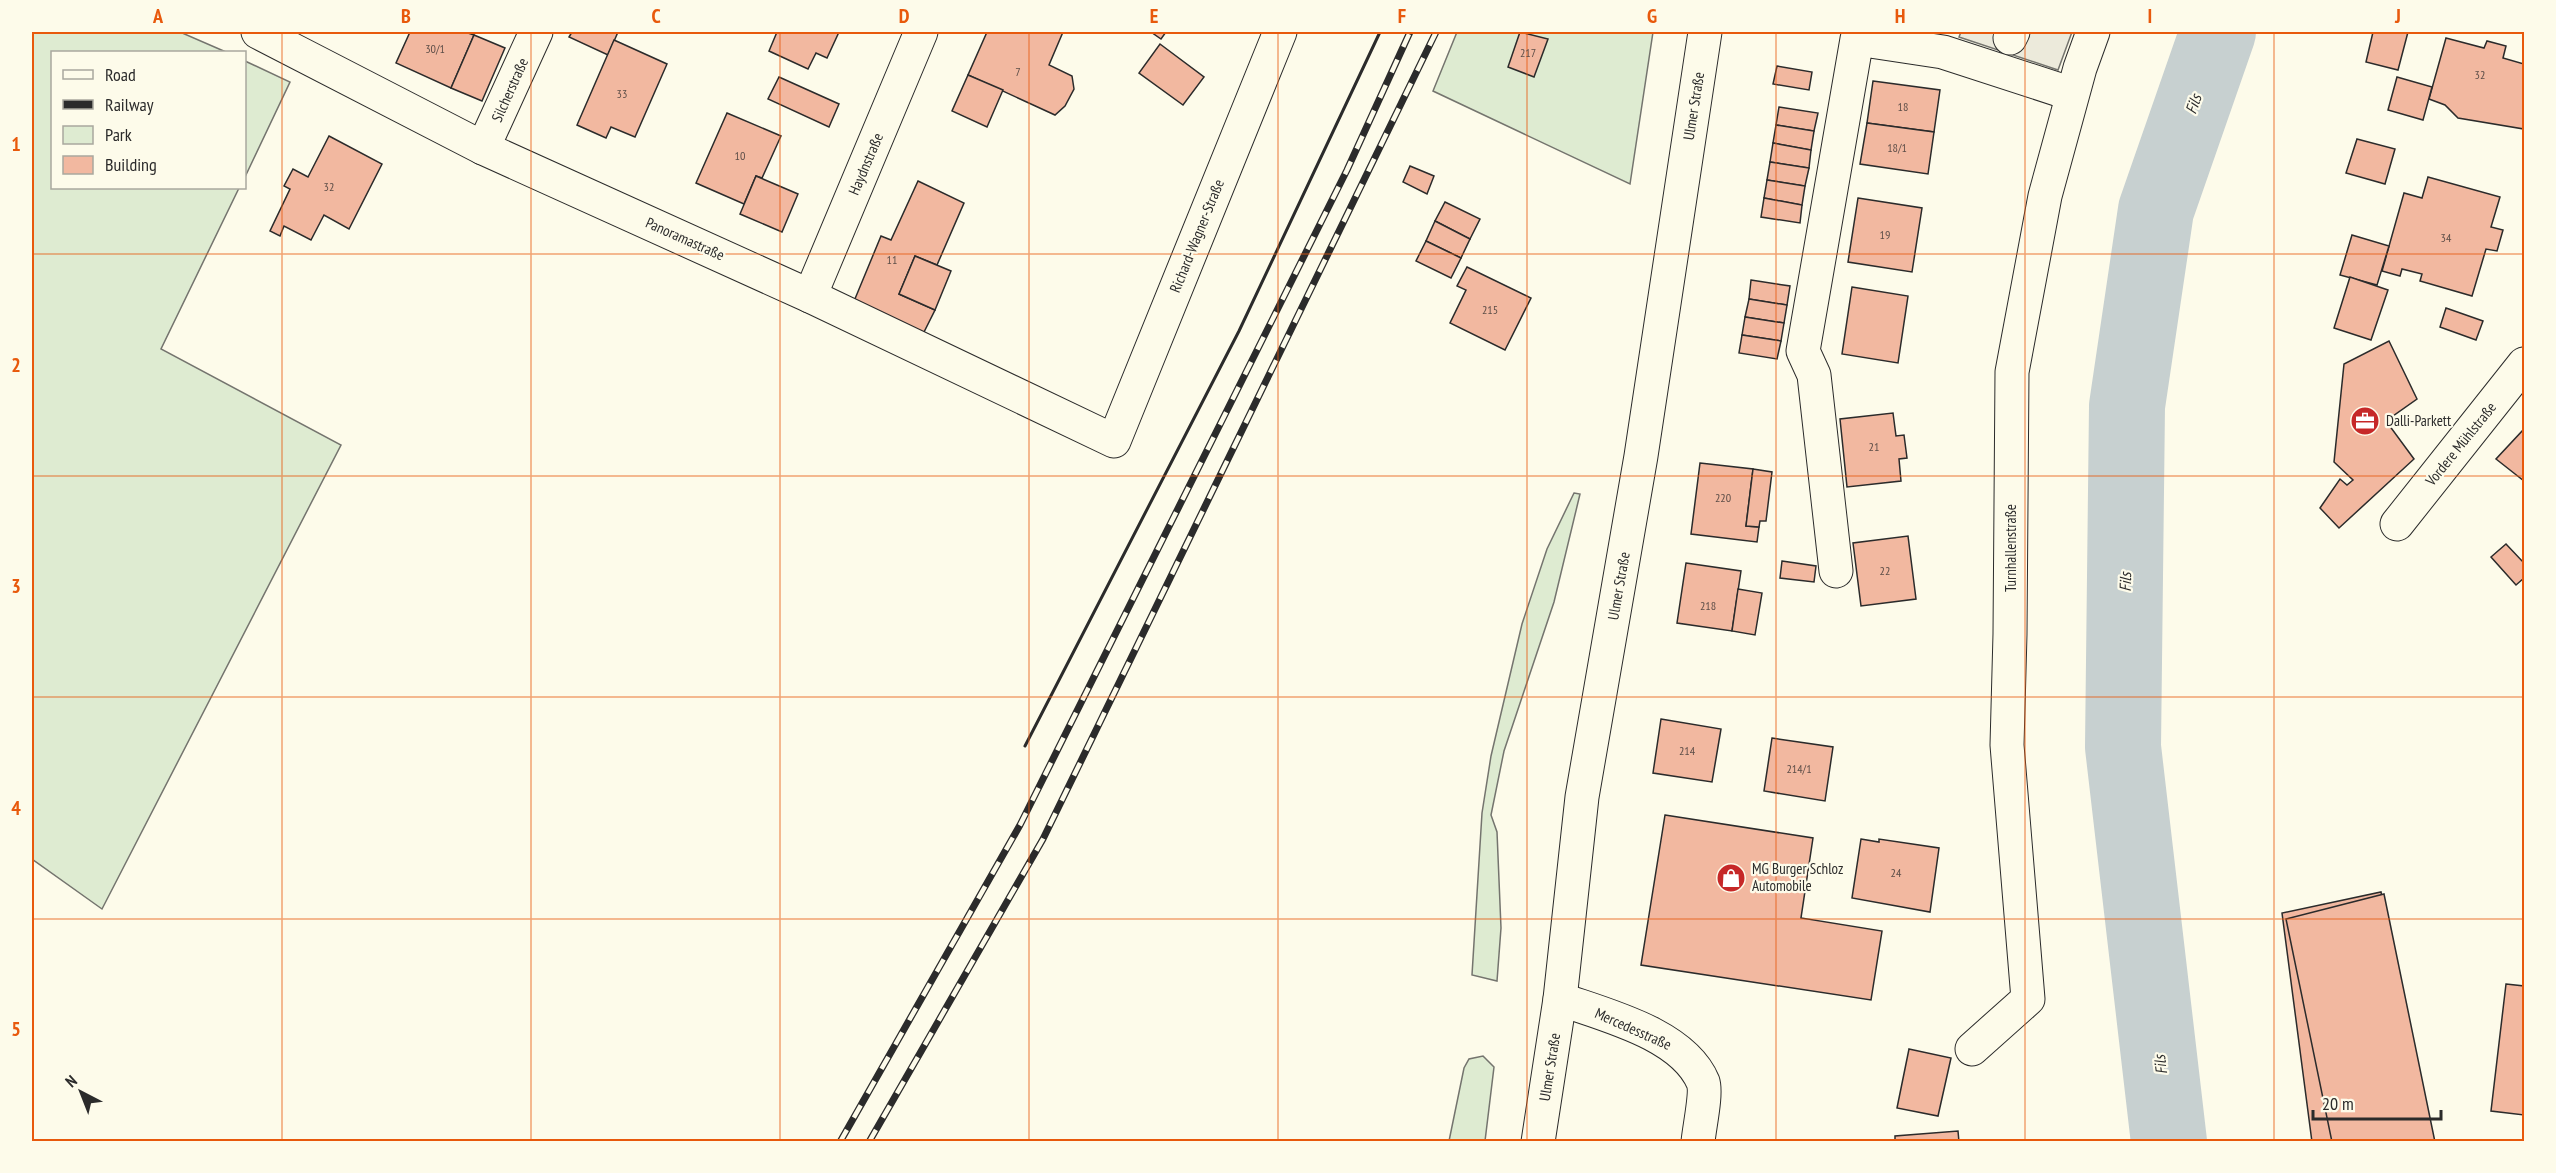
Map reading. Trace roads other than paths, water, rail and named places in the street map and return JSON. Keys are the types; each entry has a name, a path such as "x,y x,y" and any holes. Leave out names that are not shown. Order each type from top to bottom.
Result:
{"street":[{"name":"Panoramastraße","path":"258,32 483,148 810,296 1114,441"},
{"name":"Silcherstraße","path":"483,148 536,32"},
{"name":"Haydnstraße","path":"810,296 921,32"},
{"name":"Richard-Wagner-Straße","path":"1114,441 1280,32"},
{"name":"Ulmer Straße","path":"1538,1142 1560,999 1582,797 1639,467 1705,32"},
{"name":"Turnhallenstraße","path":"1972,1049 2028,999 2007,745 2012,372 2045,196 2073,94 2094,32"},
{"path":"1836,571 1814,375 1803,351 1857,39 1943,52 2073,94"},
{"name":"Vordere Mühlstraße","path":"2397,524 2524,364"},
{"name":"Mercedesstraße","path":"1560,999 1616,1018 1675,1046 1692,1065 1704,1084 1698,1142"}],"waterway":[{"name":"Fils","path":"2169,1142 2123,747 2127,406 2156,210 2218,32"}],"railway":[{"path":"840,1142 1020,825 1347,170 1410,32"},
{"path":"869,1142 1043,839 1436,32"}],"place":[{"name":"Dalli-Parkett","path":"2365,421"},
{"name":"MG Burger Schloz Automobile","path":"1731,878"}]}
